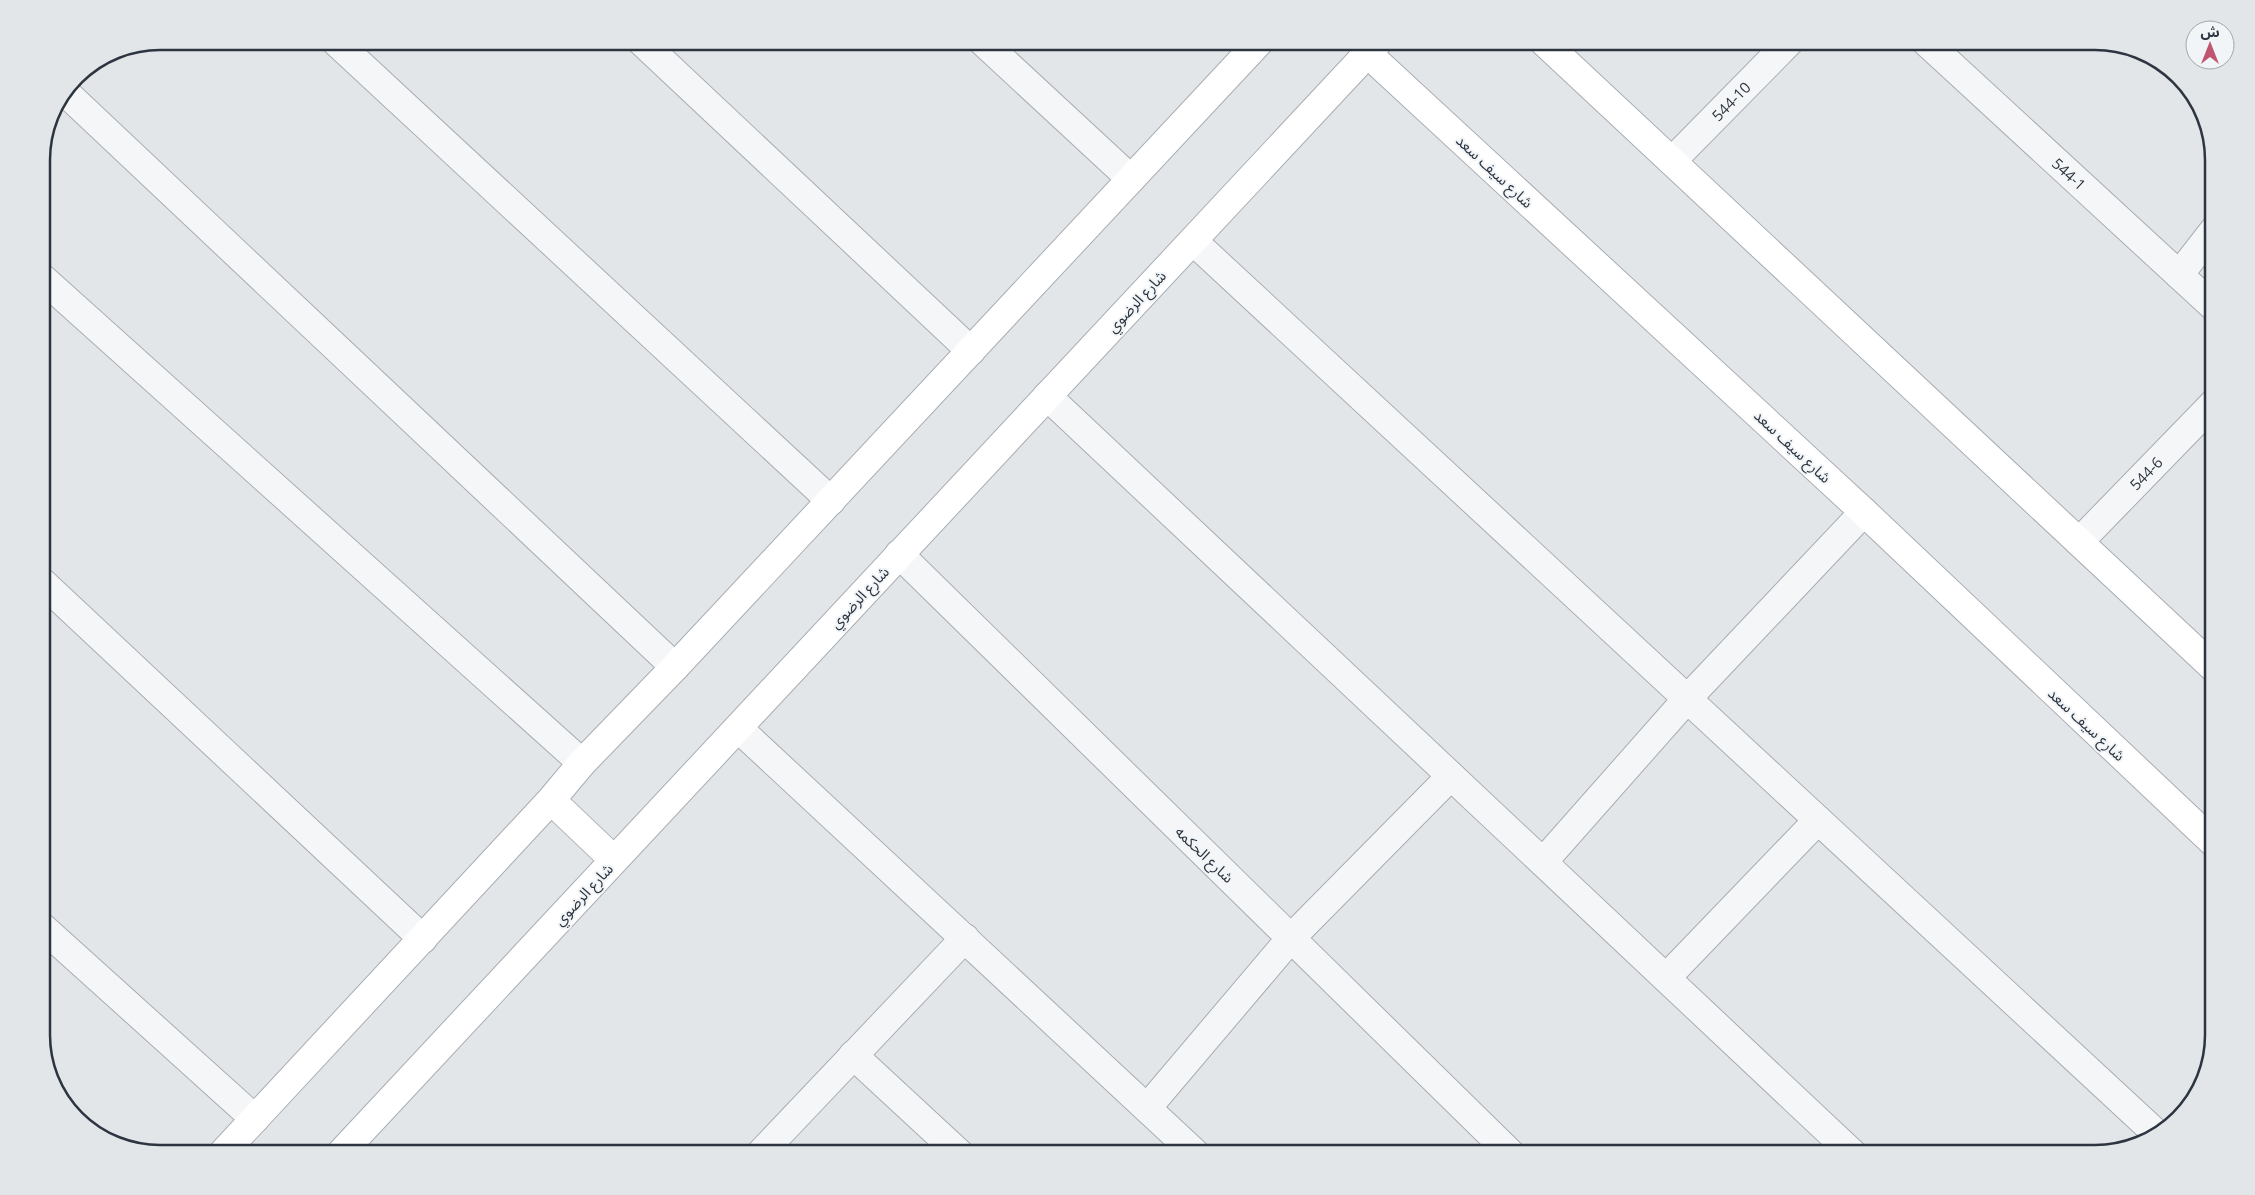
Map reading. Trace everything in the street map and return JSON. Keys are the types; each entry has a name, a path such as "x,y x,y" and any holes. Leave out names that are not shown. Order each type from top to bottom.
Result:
{"street":[{"path":"345,50 830,501"},
{"path":"651,50 971,351"},
{"path":"992,50 1131,179"},
{"path":"230,1145 552,800 582,763 675,667 1252,50"},
{"name":"شارع الرضوي","path":"348,1145 1370,50"},
{"name":"شارع سيف سعد","path":"1376,50 2205,834"},
{"path":"1553,50 2205,660"},
{"name":"544-10","path":"1672,162 1781,50"},
{"name":"544-1","path":"1935,50 2205,299"},
{"path":"70,97 675,667"},
{"path":"1192,241 2152,1129"},
{"path":"2179,275 2205,242"},
{"path":"50,283 582,763"},
{"path":"1047,396 1843,1145"},
{"name":"544-6","path":"2079,542 2205,412"},
{"path":"1543,862 1687,699 1864,512"},
{"name":"شارع الحكمه","path":"899,554 1502,1145"},
{"path":"50,590 422,939"},
{"path":"738,728 1186,1145"},
{"path":"1147,1108 1291,938 1451,776"},
{"path":"552,800 614,860"},
{"path":"1666,978 1818,820"},
{"path":"50,934 255,1119"},
{"path":"768,1145 965,938"},
{"path":"853,1055 950,1145"}]}
